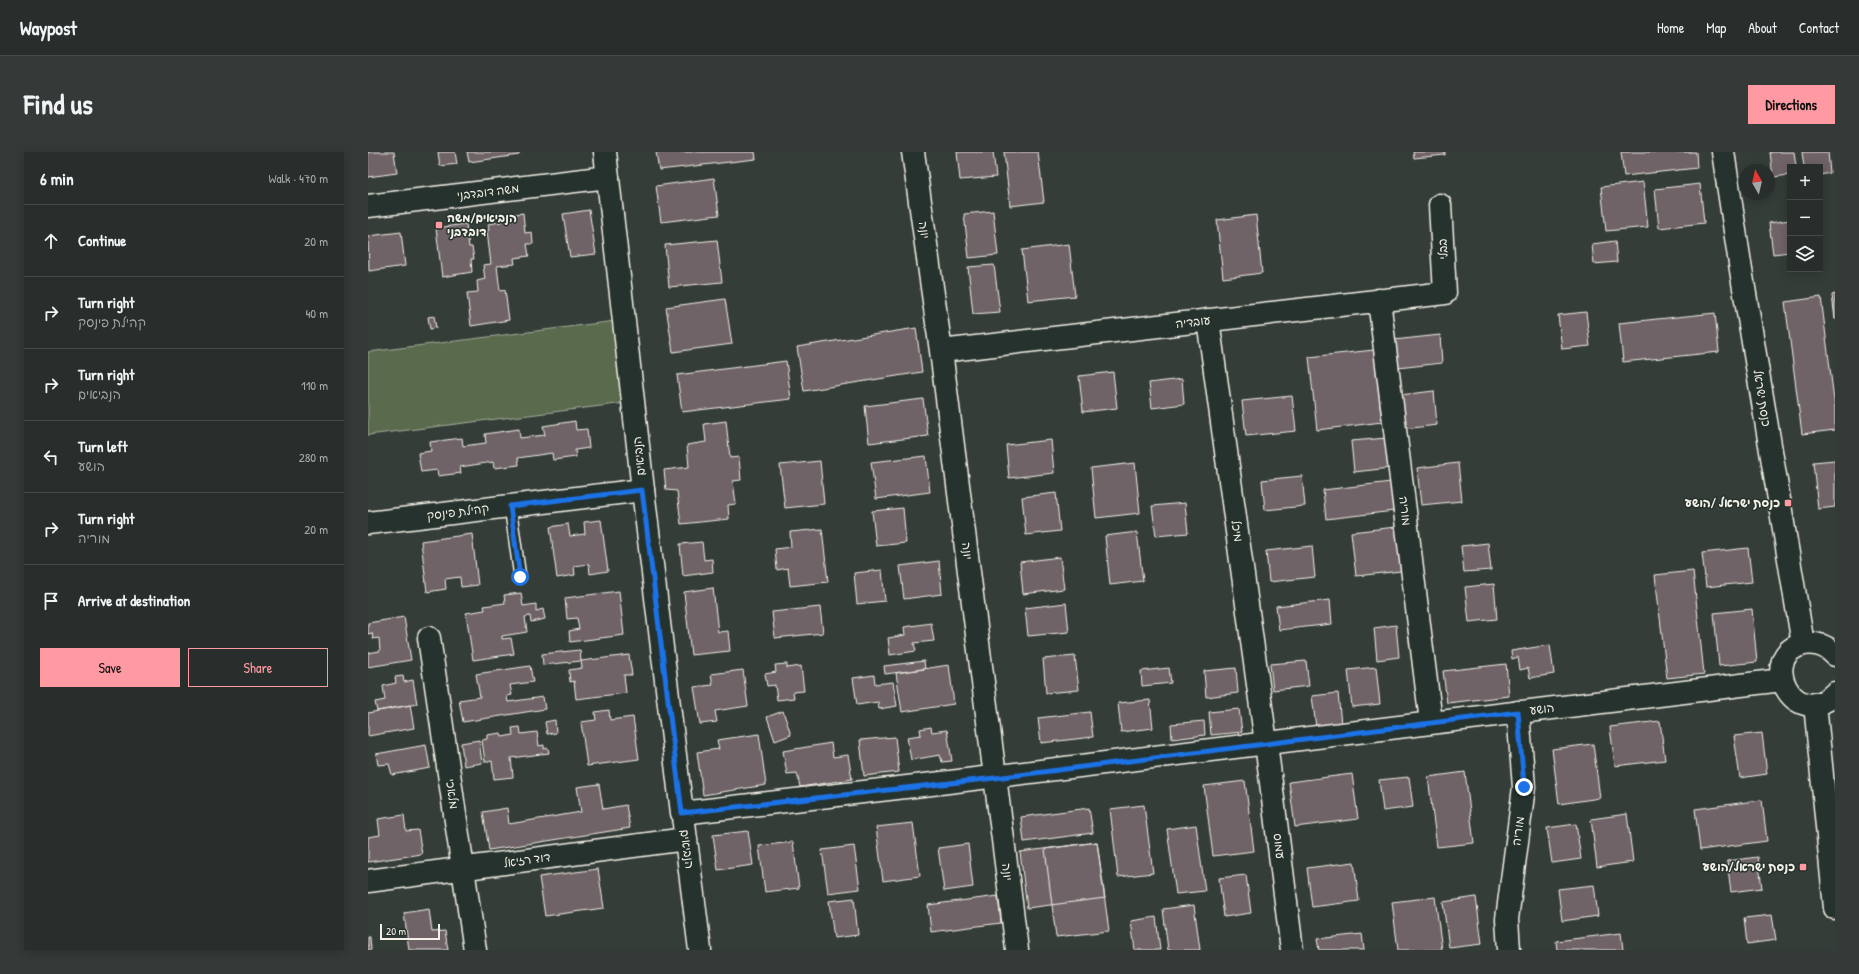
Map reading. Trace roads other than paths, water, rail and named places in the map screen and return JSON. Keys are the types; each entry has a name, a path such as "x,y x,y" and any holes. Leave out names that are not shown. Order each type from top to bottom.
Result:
{"street":[{"name":"הנביאים","path":"605,152 642,490 700,950"},
{"name":"יונה","path":"913,152 941,351 1017,950"},
{"name":"כנסת ישראל","path":"1723,152 1743,286 1803,644"},
{"name":"משה דובדבני","path":"368,206 608,177"},
{"name":"בבלי","path":"1440,205 1445,293"},
{"name":"עובדיה","path":"941,351 1445,293"},
{"name":"מוריה","path":"1379,300 1431,722"},
{"name":"מיכל","path":"1208,320 1266,742"},
{"name":"קהילת פינסק","path":"368,523 642,490"},
{"name":"מלאכי","path":"429,638 475,950"},
{"path":"1835,655 1821,645 1812,643 1803,644 1794,648 1788,654 1783,662 1781,671 1785,688 1794,698 1806,704 1823,702 1835,693"},
{"name":"הושע","path":"682,813 995,778 1266,742 1782,680"},
{"path":"1815,704 1835,908"},
{"name":"מוריה","path":"1509,950 1507,918 1524,787 1518,712"},
{"name":"עמוס","path":"1266,742 1292,950"},
{"name":"דוד רזיאל","path":"368,881 686,839"}],"lane":[{"path":"510,506 520,577"}],"place":[{"name":"הנביאים/משה דובדבני","path":"439,225"},
{"name":"כנסת ישראל /הושע","path":"1788,503"},
{"name":"כנסת ישראל/הושע","path":"1803,867"}]}
